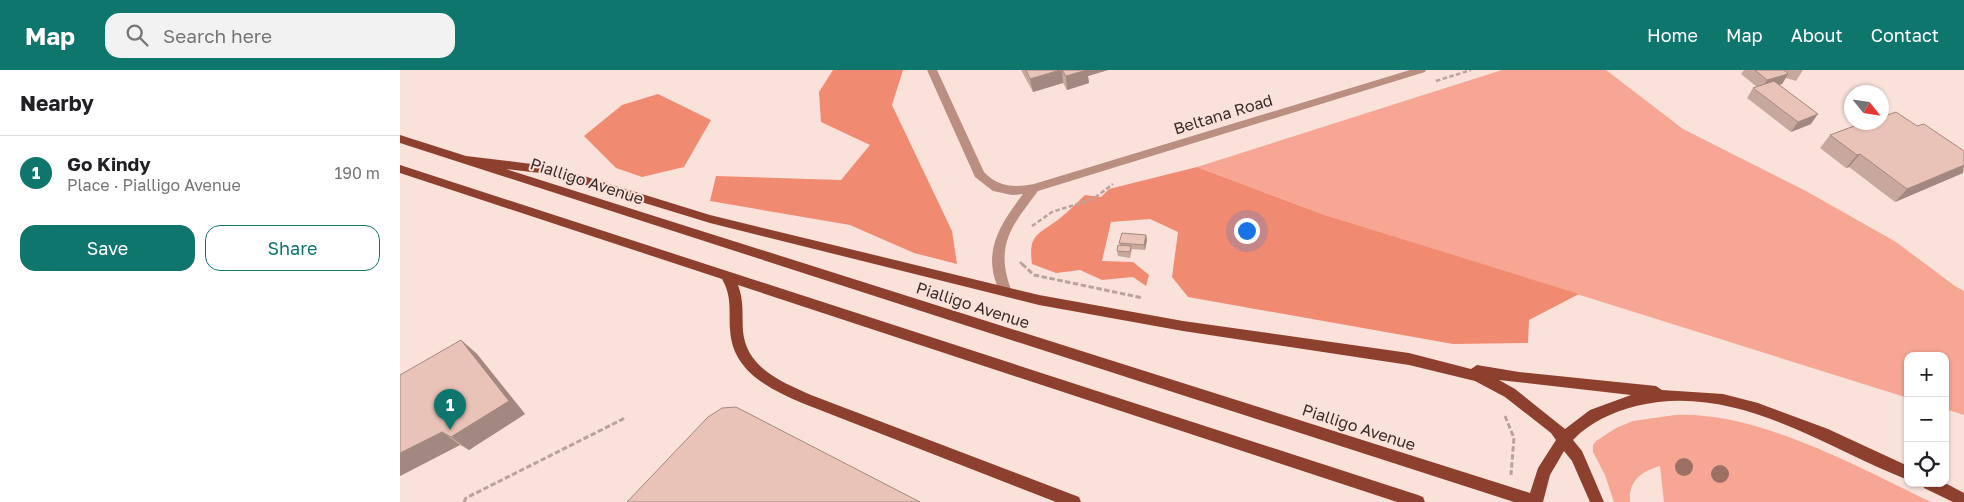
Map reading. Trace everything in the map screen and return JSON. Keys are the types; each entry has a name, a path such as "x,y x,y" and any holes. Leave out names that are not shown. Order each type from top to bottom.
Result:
{"main road":[{"name":"Pialligo Avenue","path":"400,139 1535,502"},
{"path":"466,160 558,173 710,219 1006,292 1109,314 1409,359 1478,376 1510,393 1547,420 1565,439 1584,471 1597,502"},
{"path":"400,168 1418,502"},
{"path":"726,275 736,291 738,300 737,338 746,359 762,376 808,398 1074,502"},
{"path":"1445,367 1519,378 1734,401 1800,423 1904,472"},
{"path":"1535,502 1545,466 1565,439 1577,426 1590,417 1614,405 1632,400 1663,396 1692,396"},
{"path":"1937,487 1964,500"}],"street":[{"name":"Beltana Road","path":"932,70 982,178 993,186 1015,192 1034,188 1421,70"},
{"path":"1006,292 998,273 996,259 998,246 1006,226 1034,188"}],"path":[{"path":"1433,82 1471,70"},
{"path":"1030,228 1046,213 1092,200 1103,189 1118,182"},
{"path":"1017,255 1020,264 1034,276 1148,299"},
{"path":"1502,411 1509,423 1514,438 1511,482"},
{"path":"464,502 466,498 625,418"}],"shaded area":[{"path":"833,70 903,70 892,105 952,231 957,264 914,253 850,225 710,201 716,176 841,180 870,145 821,122 819,92"},
{"path":"1502,70 1606,70 1683,129 1806,191 1896,242 1964,291 1964,415 1949,410 1949,352 1904,352 1904,397 1322,214 1197,167"},
{"path":"658,94 711,120 684,167 642,177 616,168 584,136 622,105"},
{"path":"1197,167 1322,214 1579,294 1529,320 1528,343 1453,344 1188,297 1172,277 1178,232 1150,219 1111,222 1102,261 1133,262 1149,275 1146,286 1133,277 1102,280 1080,270 1056,273 1032,264 1032,247 1036,236 1085,195 1101,197 1109,189"},
{"path":"1675,415 1707,416 1739,422 1773,432 1840,458 1931,502 1664,502 1660,466 1647,471 1637,478 1631,489 1630,502 1614,502 1605,475 1593,452 1593,445 1616,428 1633,421"}],"building":[{"path":"1026,70 1060,70 1030,79"},
{"path":"1062,70 1087,70 1066,76"},
{"path":"1755,70 1784,70 1788,74 1767,80"},
{"path":"1774,81 1818,114 1798,122 1753,88"},
{"path":"1896,112 1917,126 1924,124 1964,151 1964,165 1907,189 1860,154 1857,155 1830,135 1844,130 1889,130 1889,114"},
{"path":"1122,233 1146,235 1144,245 1119,243"},
{"path":"1118,245 1131,246 1130,252 1117,251"},
{"path":"461,340 509,401 451,437 442,432 400,453 400,375"},
{"path":"736,407 920,502 627,502 708,417 722,408"}],"place":[{"name":"Go Kindy","path":"450,430"}]}
